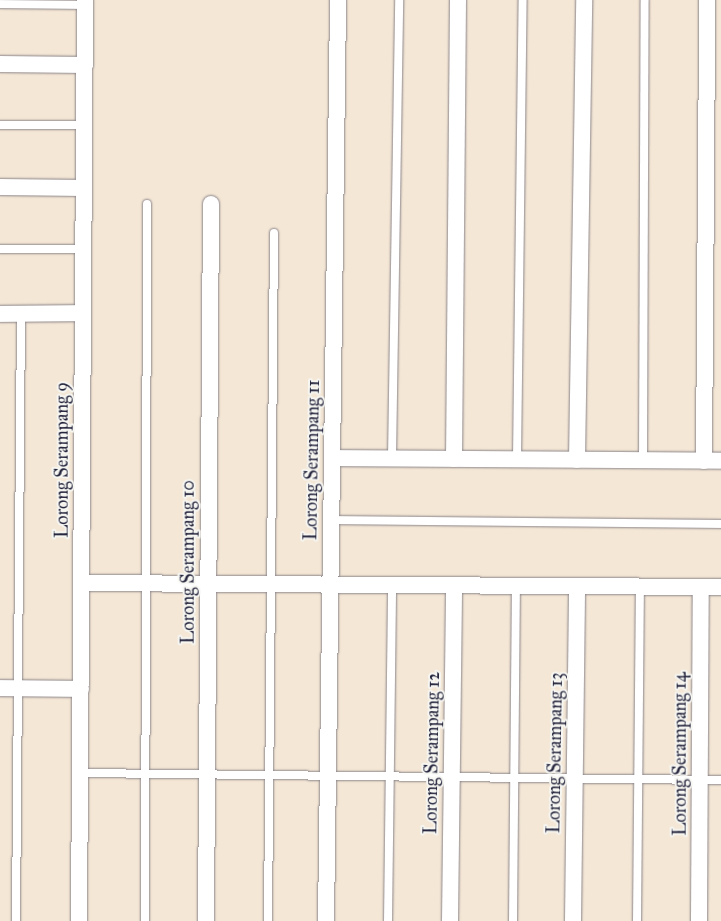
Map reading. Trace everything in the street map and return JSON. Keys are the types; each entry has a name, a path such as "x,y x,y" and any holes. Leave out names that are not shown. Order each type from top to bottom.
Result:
{"street":[{"name":"Lorong Serampang 11","path":"326,921 338,0"},
{"path":"454,459 458,0"},
{"path":"577,460 584,0"},
{"path":"704,461 706,0"},
{"name":"Lorong Serampang 9","path":"79,921 85,3"},
{"path":"0,64 85,65"},
{"path":"0,187 84,188"},
{"name":"Lorong Serampang 10","path":"206,921 211,204"},
{"path":"0,314 83,313"},
{"path":"332,458 721,461"},
{"path":"81,583 721,587"},
{"name":"Lorong Serampang 12","path":"450,921 454,586"},
{"name":"Lorong Serampang 13","path":"574,921 577,586"},
{"name":"Lorong Serampang 14","path":"699,921 701,587"},
{"path":"0,688 81,689"}],"lane":[{"path":"392,458 398,0"},
{"path":"517,459 523,0"},
{"path":"643,461 645,0"},
{"path":"0,4 85,3"},
{"path":"0,125 84,125"},
{"path":"145,921 148,204"},
{"path":"268,921 274,233"},
{"path":"0,249 84,249"},
{"path":"16,921 21,314"},
{"path":"332,520 721,524"},
{"path":"388,921 388,776 392,585"},
{"path":"513,921 516,778 516,586"},
{"path":"637,921 640,587"},
{"path":"80,773 721,780"}]}
